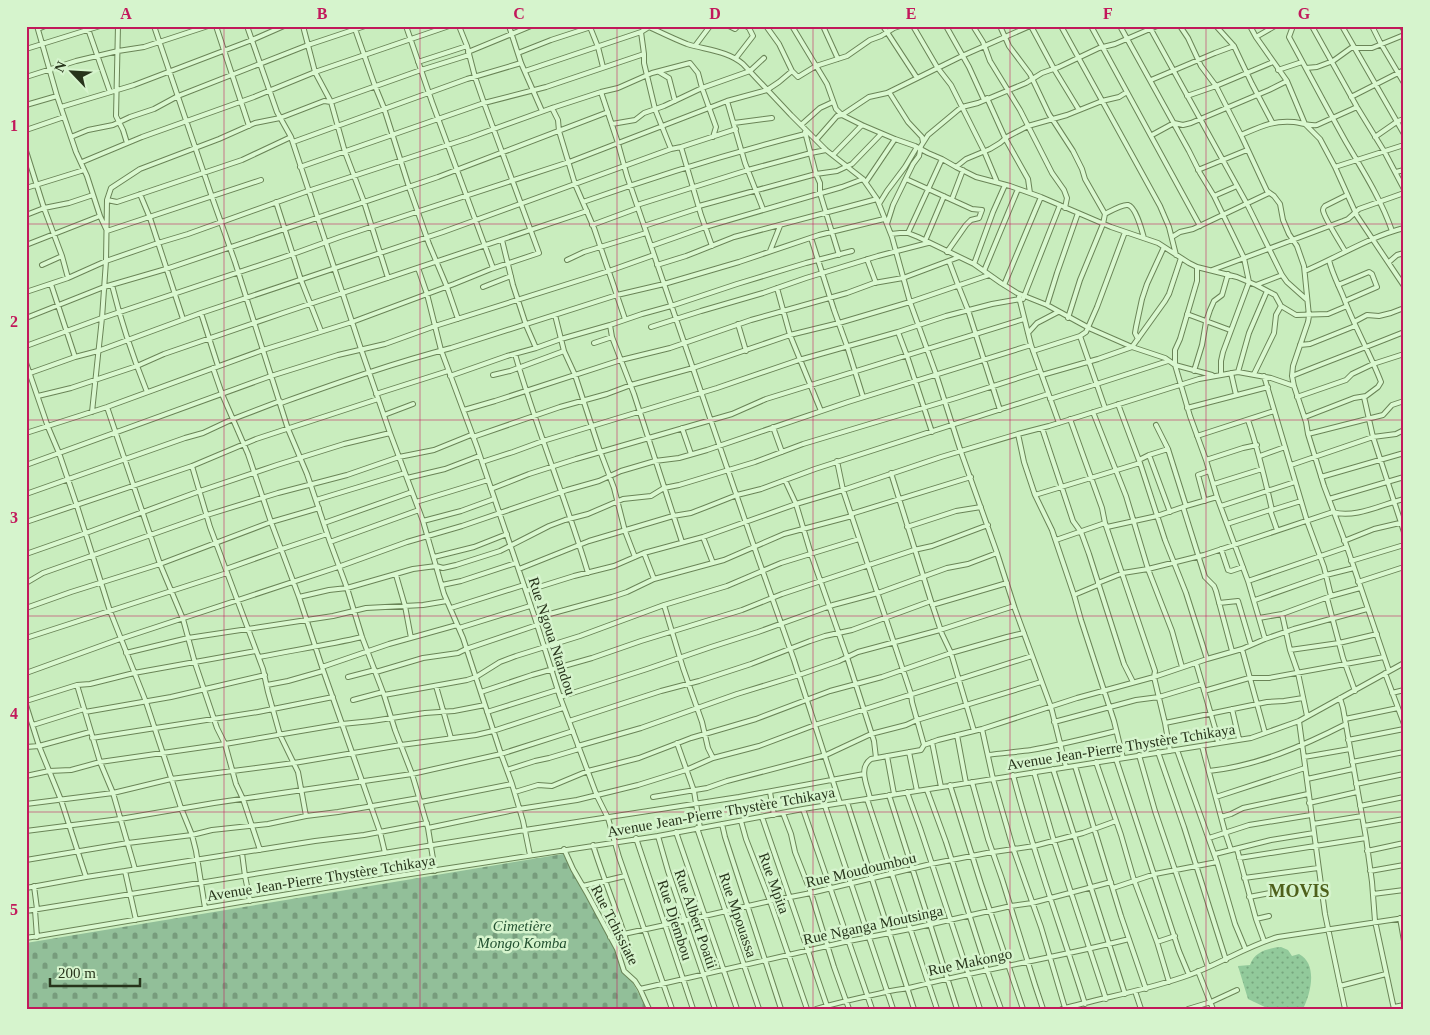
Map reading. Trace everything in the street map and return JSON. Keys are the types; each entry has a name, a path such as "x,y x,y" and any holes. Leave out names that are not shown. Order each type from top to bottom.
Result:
{"street":[{"path":"45,26 37,28 60,107 107,231"},
{"path":"26,49 88,28 100,26"},
{"path":"123,26 118,27 116,116 128,143"},
{"path":"154,26 230,248 288,429 311,484 362,637 412,774 427,823 435,871"},
{"path":"26,77 97,56 144,47 208,26"},
{"path":"216,26 249,126"},
{"path":"247,26 280,118 292,139 377,397 423,521 447,601 476,677 515,792 530,855"},
{"path":"60,107 134,85 284,26"},
{"path":"303,26 315,72 331,102 345,152 364,202 388,278"},
{"path":"71,137 88,130 104,128 154,109 178,96 308,45 354,28 365,26"},
{"path":"406,26 428,93 493,268"},
{"path":"82,162 315,72 449,26"},
{"path":"26,433 107,407 263,350 352,322 493,268 539,253 484,103 459,26"},
{"path":"509,26 521,63 542,111"},
{"path":"92,412 102,318 106,261 107,200 111,188 140,168 266,120 280,118 324,101 331,102 469,54 531,26"},
{"path":"695,46 710,26"},
{"path":"729,26 735,28 738,26"},
{"path":"736,58 753,36 750,28 746,26"},
{"path":"766,26 779,44 792,71 798,77 816,66 847,56 860,46 900,26"},
{"path":"792,26 827,84 836,109 842,115 881,134 919,148 979,178 1042,197 1104,224 1144,238 1197,266 1228,274 1256,285 1274,296 1281,306 1296,315 1328,314 1346,306"},
{"path":"824,26 838,59"},
{"path":"883,26 917,78"},
{"path":"913,26 951,85 984,151 997,182"},
{"path":"946,26 1018,159 1028,179 1030,193"},
{"path":"973,26 990,61 1028,126 1052,173 1064,190 1067,198 1065,208"},
{"path":"1000,26 1011,50 1026,68 1046,108 1073,151 1085,180 1105,214 1104,224 1080,280 1068,318"},
{"path":"816,140 837,116 842,115 869,98 889,92 938,67 1031,26 1079,110"},
{"path":"1061,26 1160,206 1169,227 1176,255"},
{"path":"1091,26 1200,226"},
{"path":"1120,26 1190,150 1198,170 1214,196 1244,258 1249,282 1230,330 1222,361 1221,374"},
{"path":"657,264 686,256 734,237 826,213 878,202 934,128 962,107 978,103 1026,83 1042,73 1102,46 1115,44 1157,26"},
{"path":"1180,26 1201,66 1216,86 1265,188 1278,200 1283,220 1297,246 1305,271 1306,300 1309,314 1293,366 1294,386 1321,477 1377,634 1392,693 1404,724"},
{"path":"1216,26 1234,46 1272,122"},
{"path":"1250,26 1287,81 1305,124 1320,139 1355,212 1404,286"},
{"path":"1256,37 1275,26"},
{"path":"1293,26 1289,37 1350,149 1358,159 1384,209 1392,231"},
{"path":"1342,26 1404,134"},
{"path":"1372,26 1404,83"},
{"path":"1401,26 1404,30"},
{"path":"518,53 592,27 603,67"},
{"path":"525,71 641,32 648,27 686,43 736,58 802,127 826,150 864,181 878,202 891,234 918,326 988,525 1014,606 1051,707 1066,767"},
{"path":"88,28 110,92"},
{"path":"354,28 384,108 409,187 458,319"},
{"path":"1149,28 1201,118 1282,275 1306,300"},
{"path":"1212,270 1331,226 1348,219 1359,209 1404,191 1396,172 1331,62 1314,28"},
{"path":"641,32 646,75 655,109 671,149"},
{"path":"1306,68 1317,67 1331,62 1351,48 1372,48 1404,35"},
{"path":"418,62 467,46"},
{"path":"1151,80 1234,46"},
{"path":"300,167 484,103 546,87 644,54"},
{"path":"612,124 635,120 644,113 702,88 750,71 764,58"},
{"path":"1187,96 1273,62"},
{"path":"1278,70 1302,62"},
{"path":"107,200 117,202 242,160 292,139 338,126 384,108 521,63"},
{"path":"26,292 68,278 106,261 276,202 542,111 618,88 646,75 690,63 698,72 716,127 714,137"},
{"path":"1351,97 1404,70"},
{"path":"658,71 669,78 675,101"},
{"path":"26,346 102,318 569,162 727,101 766,90 792,71"},
{"path":"1152,136 1174,123 1187,124 1287,81"},
{"path":"601,92 637,207 762,572 790,648 840,803"},
{"path":"889,92 908,122 922,137 923,142"},
{"path":"956,167 966,159 998,145 1005,138 1028,126 1053,120 1102,101 1119,97 1126,92"},
{"path":"26,105 57,96"},
{"path":"727,101 748,170 763,210"},
{"path":"802,127 820,108 833,102"},
{"path":"1241,135 1272,122 1318,125 1357,107"},
{"path":"552,108 558,120 559,131 575,184 601,248 625,319"},
{"path":"26,318 104,287 166,269 409,187 608,112"},
{"path":"26,130 64,117"},
{"path":"734,123 772,118"},
{"path":"1375,137 1404,119"},
{"path":"833,156 862,125"},
{"path":"802,127 820,183 820,193 838,255"},
{"path":"30,373 98,351 246,297 427,237 671,149 736,129"},
{"path":"583,202 630,185 742,150 805,134"},
{"path":"644,226 755,190 848,167 881,134"},
{"path":"651,246 705,227 864,181 895,139"},
{"path":"1335,167 1404,145"},
{"path":"681,147 712,246"},
{"path":"887,224 893,205 913,164 919,156 919,148"},
{"path":"592,225 693,187 748,170 826,150"},
{"path":"1198,170 1247,150"},
{"path":"26,151 68,278"},
{"path":"908,234 942,159"},
{"path":"26,188 84,170"},
{"path":"952,199 963,170"},
{"path":"1396,172 1404,170"},
{"path":"906,179 972,209 982,209 979,218 972,220 966,225 947,252"},
{"path":"107,231 261,180"},
{"path":"974,264 1005,185"},
{"path":"1214,196 1237,186"},
{"path":"984,271 1018,189"},
{"path":"1172,237 1180,232 1193,230 1269,193"},
{"path":"140,194 150,218 183,319"},
{"path":"26,215 44,208 69,203 93,195"},
{"path":"1345,251 1323,208 1347,195"},
{"path":"928,242 944,196"},
{"path":"1004,285 1042,197"},
{"path":"276,202 321,331"},
{"path":"1059,423 1031,345 1021,304 1060,205"},
{"path":"1105,214 1117,208 1130,206 1135,212 1144,238"},
{"path":"38,396 137,366 164,354 310,304 587,212"},
{"path":"1047,306 1056,273 1078,213"},
{"path":"26,245 100,216"},
{"path":"26,494 203,433 233,419 369,371 451,348 617,295 664,284 811,238 884,218"},
{"path":"770,251 780,226"},
{"path":"1305,271 1372,239 1404,228"},
{"path":"1033,351 1080,336 1086,332 1100,302 1125,232"},
{"path":"567,260 584,252 646,233"},
{"path":"891,234 908,234 928,242 974,264 1022,298 1047,306 1088,328 1132,347 1164,358 1174,365 1214,376"},
{"path":"811,238 863,397"},
{"path":"502,240 510,276 526,325 536,348"},
{"path":"651,327 821,273 928,242"},
{"path":"1138,339 1135,333 1144,292 1164,247"},
{"path":"450,376 625,319 852,251"},
{"path":"1388,262 1404,253"},
{"path":"26,465 271,376 338,355 385,344 435,326 609,271 654,254"},
{"path":"42,264 62,256"},
{"path":"464,410 621,360 657,352 783,310 830,298 876,283 903,278 959,257"},
{"path":"300,597 347,588 413,569 436,566 443,568 456,565 500,551 549,526 588,514 623,499 651,496 664,488 728,471 803,444 992,386 1089,361 1132,347 1169,294 1181,258"},
{"path":"867,259 876,283"},
{"path":"1304,417 1364,396 1376,389 1381,382 1346,306 1329,260"},
{"path":"949,261 976,333 1000,410"},
{"path":"1197,266 1197,281 1175,350 1174,365 1217,497 1255,600 1265,639"},
{"name":"Rue Ngoua Ntandou","path":"418,268 427,294 441,350 511,545 557,690 597,796 608,818 625,876 672,1009"},
{"path":"1338,285 1369,272 1372,274 1377,287 1345,301"},
{"path":"1194,371 1202,345 1206,322 1213,304 1222,295 1228,274"},
{"path":"26,583 43,574 207,516 347,475 399,457 434,450 630,385 693,368 790,335 910,302 990,275"},
{"path":"1256,285 1282,275"},
{"path":"483,287 510,276"},
{"path":"51,284 75,357"},
{"path":"112,285 119,313 147,392"},
{"path":"777,288 790,335 820,411"},
{"path":"1238,372 1251,327 1267,291"},
{"path":"482,462 543,441 702,393 799,360 898,332 946,316 1022,298"},
{"path":"1254,374 1274,333 1276,315 1281,306"},
{"path":"1300,345 1310,344 1354,324 1367,315 1379,316 1404,308"},
{"path":"1028,333 1038,324 1058,312"},
{"path":"201,313 222,394 255,472 300,597 322,669 380,832 385,853"},
{"path":"1188,314 1230,330"},
{"path":"555,315 564,351 575,375 610,476 634,557"},
{"path":"491,489 551,466 732,414 766,399 1024,319"},
{"path":"738,324 746,351"},
{"path":"610,325 612,337 640,412 682,542"},
{"path":"898,332 932,432"},
{"path":"1292,376 1404,332"},
{"path":"1080,336 1105,408"},
{"path":"594,343 612,337"},
{"path":"26,673 120,638 183,619 408,542 600,481 621,471 655,461 692,454 915,380 1031,345"},
{"path":"493,374 510,371 564,351"},
{"path":"515,354 588,573"},
{"path":"1297,396 1346,380 1352,374 1373,364 1404,354"},
{"path":"519,569 579,544 673,516 691,513 737,495 761,489 837,461 1000,410 1096,384 1168,361"},
{"path":"26,363 68,479 110,610 146,702 181,808 192,835 206,908"},
{"path":"26,522 192,466 256,439 448,370"},
{"path":"526,591 614,566 644,553 703,537 891,473 1070,420 1181,384 1221,374 1238,372 1264,376 1294,386"},
{"path":"1230,373 1236,395"},
{"path":"1264,376 1307,521 1326,575 1332,618 1355,691"},
{"path":"1187,408 1268,387"},
{"path":"1364,396 1373,437 1404,532"},
{"path":"1308,434 1383,415 1392,405 1404,401"},
{"path":"384,415 412,404"},
{"path":"1118,404 1186,593 1207,659"},
{"path":"107,407 160,564 183,619 195,663 214,719 225,744 232,772 260,850"},
{"path":"1197,436 1274,411"},
{"path":"1092,412 1126,496 1148,569 1172,632 1182,667"},
{"path":"1070,420 1102,508 1155,670 1154,677 1170,751"},
{"path":"1248,420 1260,456 1277,530"},
{"path":"1156,426 1168,449 1205,577 1214,586 1232,652"},
{"path":"774,427 782,452"},
{"path":"682,428 692,454"},
{"path":"1042,428 1073,521 1081,532 1089,554 1124,664 1133,682"},
{"path":"1291,465 1373,437 1396,434 1404,430"},
{"path":"26,554 255,472 344,444 390,433"},
{"path":"1018,434 1024,462 1035,494 1056,540 1074,595 1123,758"},
{"path":"1206,460 1230,451 1257,445"},
{"path":"1260,456 1285,447"},
{"path":"1035,494 1115,471 1140,462 1149,455 1168,449"},
{"path":"1321,477 1404,453"},
{"path":"1149,455 1170,512"},
{"path":"316,500 406,476 445,470 479,456"},
{"path":"837,461 843,490 911,694 924,745"},
{"path":"192,466 216,542 265,675 280,735 298,772 306,816"},
{"path":"1214,484 1262,469"},
{"path":"1205,501 1198,475 1209,470"},
{"path":"891,473 931,603 940,630 951,653 974,731"},
{"path":"1329,498 1404,477"},
{"path":"535,618 612,597 628,592 654,579 724,560 784,534 971,478"},
{"path":"416,502 488,480"},
{"path":"785,480 796,504 811,554 847,657 874,741 876,758"},
{"path":"1221,506 1295,482"},
{"path":"324,523 412,492"},
{"path":"1056,540 1106,525 1157,516 1217,497"},
{"path":"423,521 461,511 494,499"},
{"path":"1074,595 1123,573 1148,569 1199,556 1333,512 1351,514 1404,499"},
{"path":"1227,524 1301,501"},
{"path":"907,527 934,517 981,507"},
{"path":"26,608 160,564 272,522 319,508"},
{"path":"330,542 419,510"},
{"path":"1344,541 1374,529 1402,522"},
{"path":"481,692 742,610 820,581 914,550 932,546 988,525"},
{"path":"26,638 171,592 282,549 327,534"},
{"path":"434,557 474,547 507,534"},
{"path":"703,537 713,563"},
{"path":"353,700 476,677 500,662 543,646 580,636 664,605 727,586 781,563 859,539"},
{"path":"1351,561 1404,545"},
{"path":"1248,580 1347,547"},
{"path":"1222,548 1228,570 1231,571 1243,567"},
{"path":"644,553 654,579"},
{"path":"560,697 630,675 830,606 878,593 997,553"},
{"path":"442,585 461,581 516,563"},
{"path":"1358,582 1404,567"},
{"path":"1255,600 1326,575 1354,568"},
{"path":"396,575 405,606 411,638"},
{"path":"569,722 676,686 751,664 824,636 838,634 931,603 1007,583"},
{"path":"450,608 524,585"},
{"path":"1259,618 1282,614 1360,588"},
{"path":"126,653 188,638 333,616 375,607 423,605 447,601"},
{"path":"1219,603 1238,601 1251,645"},
{"path":"664,605 712,758"},
{"path":"267,685 288,681 367,651 530,606"},
{"path":"507,770 641,728 737,694 799,675 874,647 940,630 1014,606"},
{"path":"937,1009 891,874 869,798 864,774 868,760 921,750 924,745 932,742 982,729 1154,677 1242,649 1286,632 1367,609"},
{"path":"1282,614 1307,716"},
{"path":"348,677 423,658 458,653 537,625"},
{"path":"515,792 538,785 552,786 588,772 639,758 705,733 756,719 830,691 882,677 1007,636 1024,633"},
{"path":"1290,650 1339,643 1377,634"},
{"path":"259,658 362,637"},
{"path":"1242,649 1265,733"},
{"path":"26,700 77,685 256,651"},
{"path":"428,828 519,809 597,796 638,785 686,770 712,758 759,746 863,709 1032,656"},
{"path":"1204,691 1251,678 1268,678 1384,656"},
{"path":"1196,663 1218,743"},
{"name":"Avenue Jean-Pierre Thystère Tchikaya","path":"26,938 564,849 658,836 869,798 1251,738 1299,721 1404,663"},
{"path":"33,725 84,711 146,702 265,675"},
{"path":"653,797 694,791 826,755 871,734 906,725 1042,682"},
{"path":"1054,722 1136,700 1159,697 1202,684"},
{"path":"77,685 90,732 113,793 135,869"},
{"path":"436,686 451,738"},
{"path":"487,712 557,690"},
{"path":"1392,693 1404,690"},
{"path":"92,738 258,712 333,697"},
{"path":"1165,723 1258,704 1303,698"},
{"path":"1340,698 1366,838 1375,922 1394,1008 1404,1004"},
{"path":"26,705 86,876"},
{"path":"26,776 49,771 71,770 100,762 225,744 342,724 464,710 485,705"},
{"path":"26,804 113,793 171,779 294,763 451,738 493,730 564,708"},
{"path":"1232,709 1239,739"},
{"path":"1209,771 1225,770 1245,765 1302,746 1345,722 1400,710"},
{"path":"1299,721 1318,868 1328,930 1345,1009"},
{"path":"982,729 993,779 1013,848 1041,927 1063,1008 1126,994 1168,982 1226,960 1245,948 1278,937 1402,918 1404,941"},
{"path":"1348,740 1404,729"},
{"path":"26,831 120,819 181,808 412,774 501,754 573,731"},
{"path":"988,755 1032,750 1116,731"},
{"path":"26,748 90,732"},
{"path":"957,735 966,783"},
{"path":"932,742 941,787"},
{"name":"Rue Mpouassa","path":"677,743 694,791 698,828 759,1009"},
{"path":"1202,746 1231,850"},
{"path":"1304,757 1350,749"},
{"path":"1177,750 1209,838 1235,924 1245,948"},
{"path":"910,752 917,791"},
{"path":"1158,752 1226,960"},
{"path":"1352,762 1404,752"},
{"path":"1139,755 1155,812 1208,967"},
{"path":"887,756 891,795 912,869 957,1009"},
{"path":"1116,759 1189,975"},
{"path":"1096,762 1134,880 1157,942 1168,982"},
{"path":"1075,766 1146,989"},
{"path":"1216,797 1306,768"},
{"path":"1053,769 1126,994"},
{"path":"1307,779 1353,769"},
{"path":"1034,772 1054,841 1106,998"},
{"path":"26,911 770,792 864,774"},
{"path":"1356,784 1404,774"},
{"path":"1013,775 1022,811 1085,1004"},
{"path":"972,782 988,840 1043,1009"},
{"path":"26,860 128,843 192,835 212,830 285,821 306,816 420,800 512,784"},
{"path":"950,786 1023,1009"},
{"path":"927,790 1001,1009"},
{"path":"770,792 774,815"},
{"path":"907,792 980,1009"},
{"path":"1310,803 1357,792"},
{"path":"1221,817 1243,808 1308,794"},
{"path":"1360,806 1404,796"},
{"path":"846,802 914,1009"},
{"path":"825,806 893,1009"},
{"path":"803,809 872,1009"},
{"path":"783,813 849,1009"},
{"path":"1209,838 1263,822 1311,815"},
{"path":"1312,824 1362,816"},
{"path":"762,817 828,1007"},
{"path":"1364,826 1404,819"},
{"name":"Rue Mpita","path":"741,821 807,1009"},
{"name":"Rue Moudoumbou","path":"610,937 830,889 931,864 1013,848 1034,846 1116,821"},
{"path":"26,888 86,876 380,832 427,823"},
{"path":"722,824 781,1009"},
{"path":"676,832 737,1009"},
{"path":"1214,854 1271,840 1314,833"},
{"name":"Rue Albert Poatii","path":"658,836 715,1009"},
{"name":"Rue Djembou","path":"636,838 693,1009"},
{"path":"1239,858 1366,838"},
{"path":"1367,850 1404,843"},
{"path":"593,845 630,953"},
{"name":"Rue Tchissiate","path":"564,849 573,870 620,955 624,971 640,989 649,1009"},
{"path":"1236,849 1249,897 1264,941"},
{"path":"242,853 250,901"},
{"path":"1113,888 1155,874 1217,862"},
{"path":"1370,871 1404,865"},
{"path":"1244,878 1318,868"},
{"path":"125,871 136,920"},
{"path":"583,886 625,876"},
{"name":"Rue Nganga Moutsinga","path":"640,989 990,910 1050,899 1111,882"},
{"path":"34,886 37,937"},
{"path":"1373,894 1404,890"},
{"path":"1249,897 1270,893"},
{"path":"1256,919 1269,916"},
{"path":"1157,942 1175,936"},
{"name":"Rue Makongo","path":"816,1009 828,1007 846,1000 1069,954 1129,939"},
{"path":"1198,971 1213,1009"},
{"path":"1340,986 1386,974"},
{"path":"1188,1009 1211,1002 1237,990"},
{"path":"1135,991 1141,1009"}],"green space":[{"name":"Cimetière Mongo Komba","path":"563,854 647,1009 26,1009 26,943"},
{"path":"1281,947 1288,950 1292,956 1299,954 1309,965 1311,972 1310,987 1303,1009 1269,1009 1248,999 1238,966 1250,965 1258,954 1271,948"}],"district":[{"name":"MOVIS","path":"1299,891"}]}
